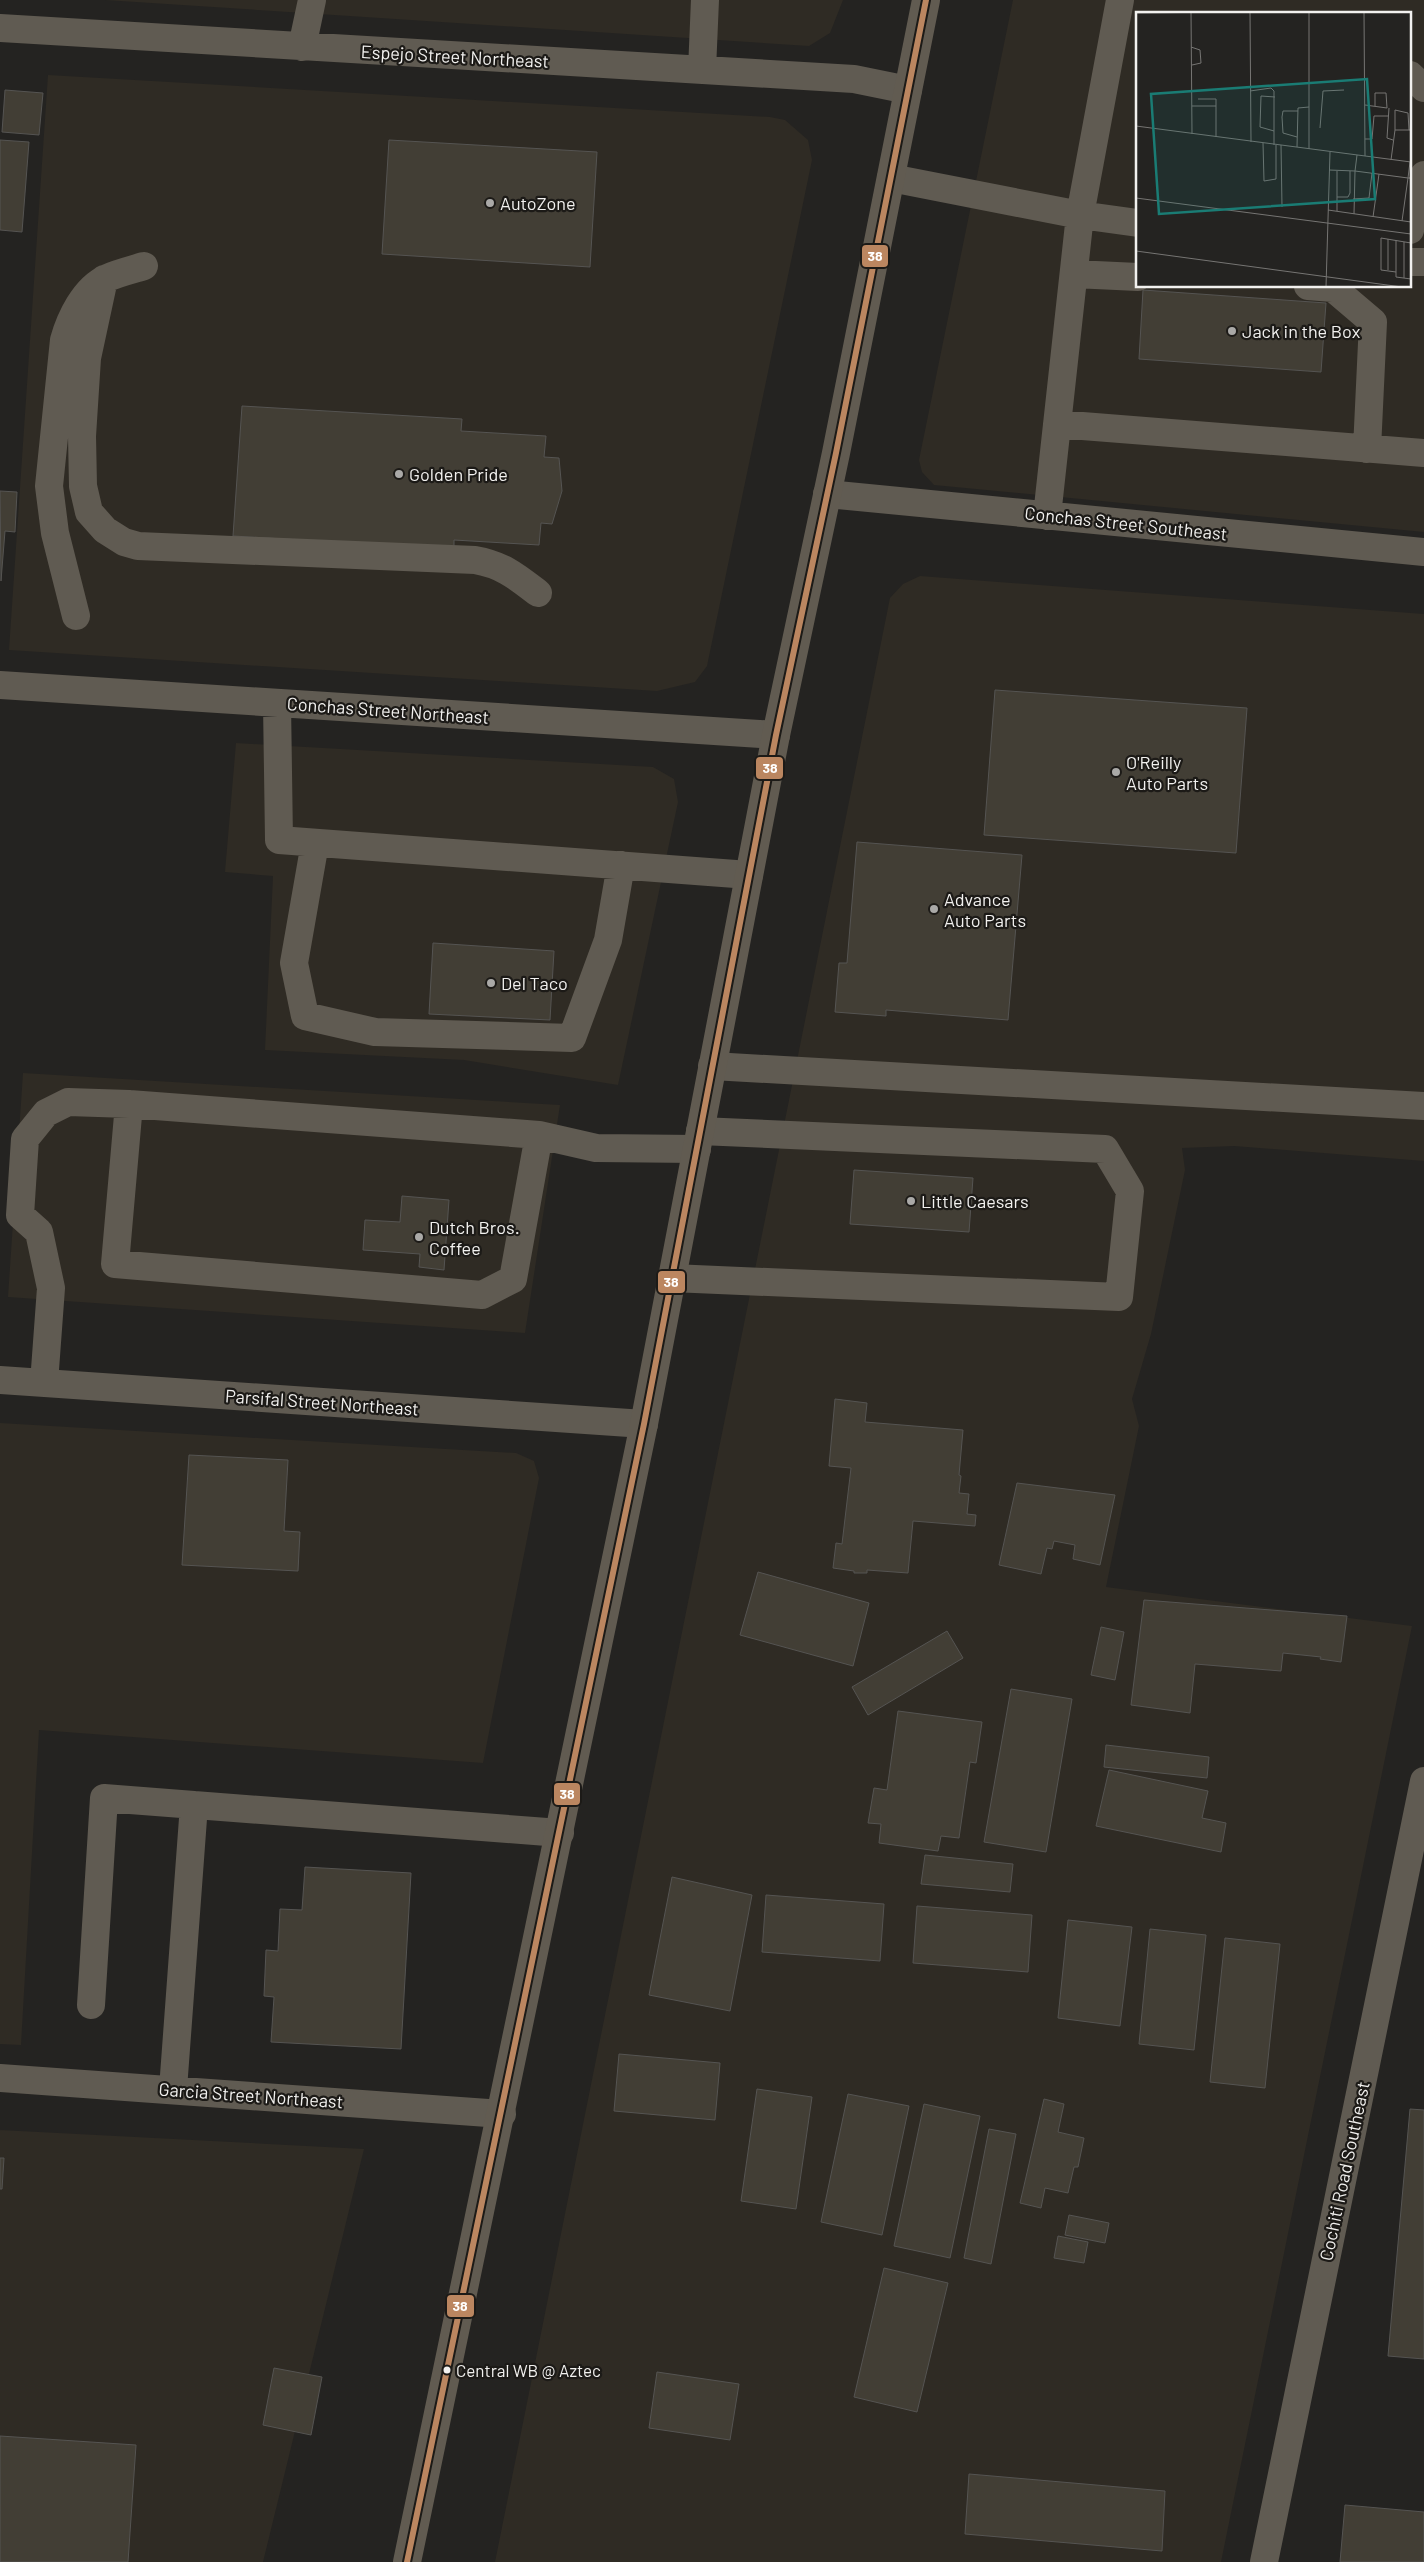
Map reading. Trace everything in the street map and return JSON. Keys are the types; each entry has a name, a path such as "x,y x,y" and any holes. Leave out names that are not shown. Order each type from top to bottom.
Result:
{"main road":[{"path":"407,2562 502,2114 644,1424 776,735 827,494 926,0"}],"street":[{"path":"302,46 312,0"},
{"path":"702,70 705,0"},
{"path":"1047,516 1080,215 1125,9"},
{"name":"Espejo Street Northeast","path":"0,28 854,79 908,90"},
{"path":"1412,77 1424,88"},
{"path":"1412,222 1424,175"},
{"path":"891,178 1080,215 1136,223"},
{"path":"76,616 56,533 49,486 58,380 64,340 70,321 80,302 104,279 144,266"},
{"path":"1074,274 1136,277"},
{"path":"104,279 87,358 82,445 83,486 89,512 105,530 124,542 138,546 475,560 494,563 514,574 538,592"},
{"path":"1333,288 1373,322 1367,449"},
{"path":"1057,424 1424,453"},
{"name":"Conchas Street Southeast","path":"827,494 1424,552"},
{"name":"Conchas Street Northeast","path":"0,686 776,735"},
{"path":"277,703 278,840 749,875"},
{"path":"315,843 294,963 305,1016 375,1032 572,1038 608,940 621,866"},
{"path":"712,1066 1424,1106"},
{"path":"44,1383 51,1288 39,1232 20,1215 25,1138 46,1113 68,1102 129,1104 539,1134 596,1148 699,1140 1105,1149 1130,1191 1119,1297 672,1278"},
{"path":"129,1104 115,1264 482,1295 513,1279 539,1134"},
{"name":"Parsifal Street Northeast","path":"0,1380 644,1424"},
{"name":"Cochiti Road Southeast","path":"1264,2562 1424,1781"},
{"path":"91,2005 104,1798 560,1833"},
{"path":"173,2089 194,1805"},
{"name":"Garcia Street Northeast","path":"0,2078 502,2114"}],"shaded area":[{"path":"105,0 843,0 830,33 809,46"},
{"path":"1013,0 1424,0 1424,532 934,485 922,472 919,460"},
{"path":"48,75 770,117 785,120 808,140 812,160 707,666 695,682 657,691 9,650"},
{"path":"920,576 1424,614 1424,1161 1234,1146 1182,1148 1185,1170 1151,1334 1132,1399 1139,1426 1106,1587 1412,1626 1221,2562 495,2562 890,598 903,584"},
{"path":"236,743 653,767 674,779 678,802 618,1085 464,1060 265,1050 273,876 225,872"},
{"path":"23,1073 560,1105 525,1333 8,1297"},
{"path":"0,1423 516,1453 534,1461 539,1478 483,1763 39,1730 21,2045 0,2044"},
{"path":"0,2130 364,2149 263,2562 0,2562"}],"building":[{"path":"5,90 43,93 39,135 2,132"},
{"path":"0,140 29,142 22,232 0,230"},
{"name":"AutoZone","path":"389,140 597,152 590,267 382,254"},
{"name":"Jack in the Box","path":"1143,290 1326,303 1321,372 1139,359"},
{"name":"Golden Pride","path":"242,406 462,419 461,431 546,436 544,457 559,458 562,491 552,524 541,523 539,545 454,540 454,549 233,536"},
{"path":"0,491 17,492 15,532 5,531 1,581"},
{"name":"O'Reilly Auto Parts","path":"995,690 1247,708 1236,853 984,835"},
{"name":"Advance Auto Parts","path":"857,842 1022,855 1008,1020 886,1010 886,1016 835,1012 839,963 847,963"},
{"name":"Del Taco","path":"433,943 554,951 550,1020 429,1014"},
{"name":"Little Caesars","path":"854,1170 973,1178 969,1232 850,1224"},
{"path":"402,1196 449,1200 444,1270 419,1267 420,1254 363,1250 365,1220 400,1222"},
{"path":"835,1399 867,1403 865,1422 963,1430 959,1493 969,1494 967,1514 976,1515 975,1526 913,1521 908,1573 867,1570 867,1573 854,1573 854,1571 833,1568 836,1543 842,1544 851,1468 829,1466"},
{"path":"189,1455 288,1460 284,1531 300,1532 298,1571 182,1565"},
{"path":"1017,1483 1115,1495 1100,1565 1073,1559 1075,1545 1054,1541 1052,1549 1047,1548 1041,1574 999,1565"},
{"path":"758,1572 869,1603 853,1666 740,1635"},
{"path":"1144,1600 1347,1616 1341,1662 1320,1659 1321,1657 1283,1653 1281,1671 1195,1664 1190,1713 1131,1705"},
{"path":"1101,1627 1124,1632 1115,1680 1091,1675"},
{"path":"947,1631 963,1658 868,1715 852,1687"},
{"path":"1011,1689 1072,1699 1046,1852 984,1842"},
{"path":"898,1711 982,1722 976,1763 970,1762 959,1838 941,1836 938,1851 879,1843 881,1824 868,1823 874,1788 887,1790"},
{"path":"1106,1745 1209,1757 1207,1778 1104,1767"},
{"path":"1109,1770 1208,1791 1202,1818 1226,1823 1221,1852 1096,1826"},
{"path":"925,1855 1013,1864 1010,1892 921,1884"},
{"path":"305,1867 411,1873 401,2049 271,2042 274,1997 264,1996 266,1950 278,1951 280,1909 302,1910"},
{"path":"672,1877 752,1895 730,2011 649,1995"},
{"path":"766,1895 884,1904 880,1961 762,1952"},
{"path":"917,1906 1032,1915 1028,1972 913,1963"},
{"path":"1068,1920 1132,1927 1120,2026 1058,2018"},
{"path":"1150,1929 1206,1935 1194,2050 1139,2044"},
{"path":"1225,1938 1280,1944 1265,2088 1210,2082"},
{"path":"619,2054 720,2063 715,2120 614,2111"},
{"path":"757,2089 812,2097 796,2209 741,2201"},
{"path":"848,2094 909,2106 882,2235 821,2222"},
{"path":"1044,2099 1064,2104 1058,2132 1084,2138 1078,2167 1074,2167 1068,2193 1045,2188 1041,2208 1020,2203"},
{"path":"924,2104 980,2116 950,2258 894,2246"},
{"path":"1410,2109 1424,2110 1424,2359 1388,2356"},
{"path":"989,2129 1016,2134 991,2264 964,2258"},
{"path":"0,2158 4,2158 2,2189 0,2189"},
{"path":"1069,2215 1109,2223 1105,2243 1065,2235"},
{"path":"1058,2236 1088,2242 1084,2263 1054,2258"},
{"path":"884,2268 948,2283 917,2412 854,2397"},
{"path":"274,2368 322,2377 311,2435 263,2425"},
{"path":"657,2372 739,2384 730,2440 649,2428"},
{"path":"0,2436 136,2445 128,2562 0,2562"},
{"path":"969,2474 1165,2491 1162,2551 965,2534"},
{"path":"1345,2505 1424,2512 1424,2562 1340,2562"}],"transit line":[{"name":"38","path":"407,2562 644,1424 776,735 836,453 926,0"}],"place":[{"name":"AutoZone","path":"490,203"},
{"name":"Jack in the Box","path":"1232,331"},
{"name":"Golden Pride","path":"399,474"},
{"name":"O'Reilly Auto Parts","path":"1116,772"},
{"name":"Advance Auto Parts","path":"934,909"},
{"name":"Del Taco","path":"491,983"},
{"name":"Little Caesars","path":"911,1201"},
{"name":"Dutch Bros. Coffee","path":"419,1237"},
{"name":"Central WB @ Aztec","path":"447,2370"}]}
